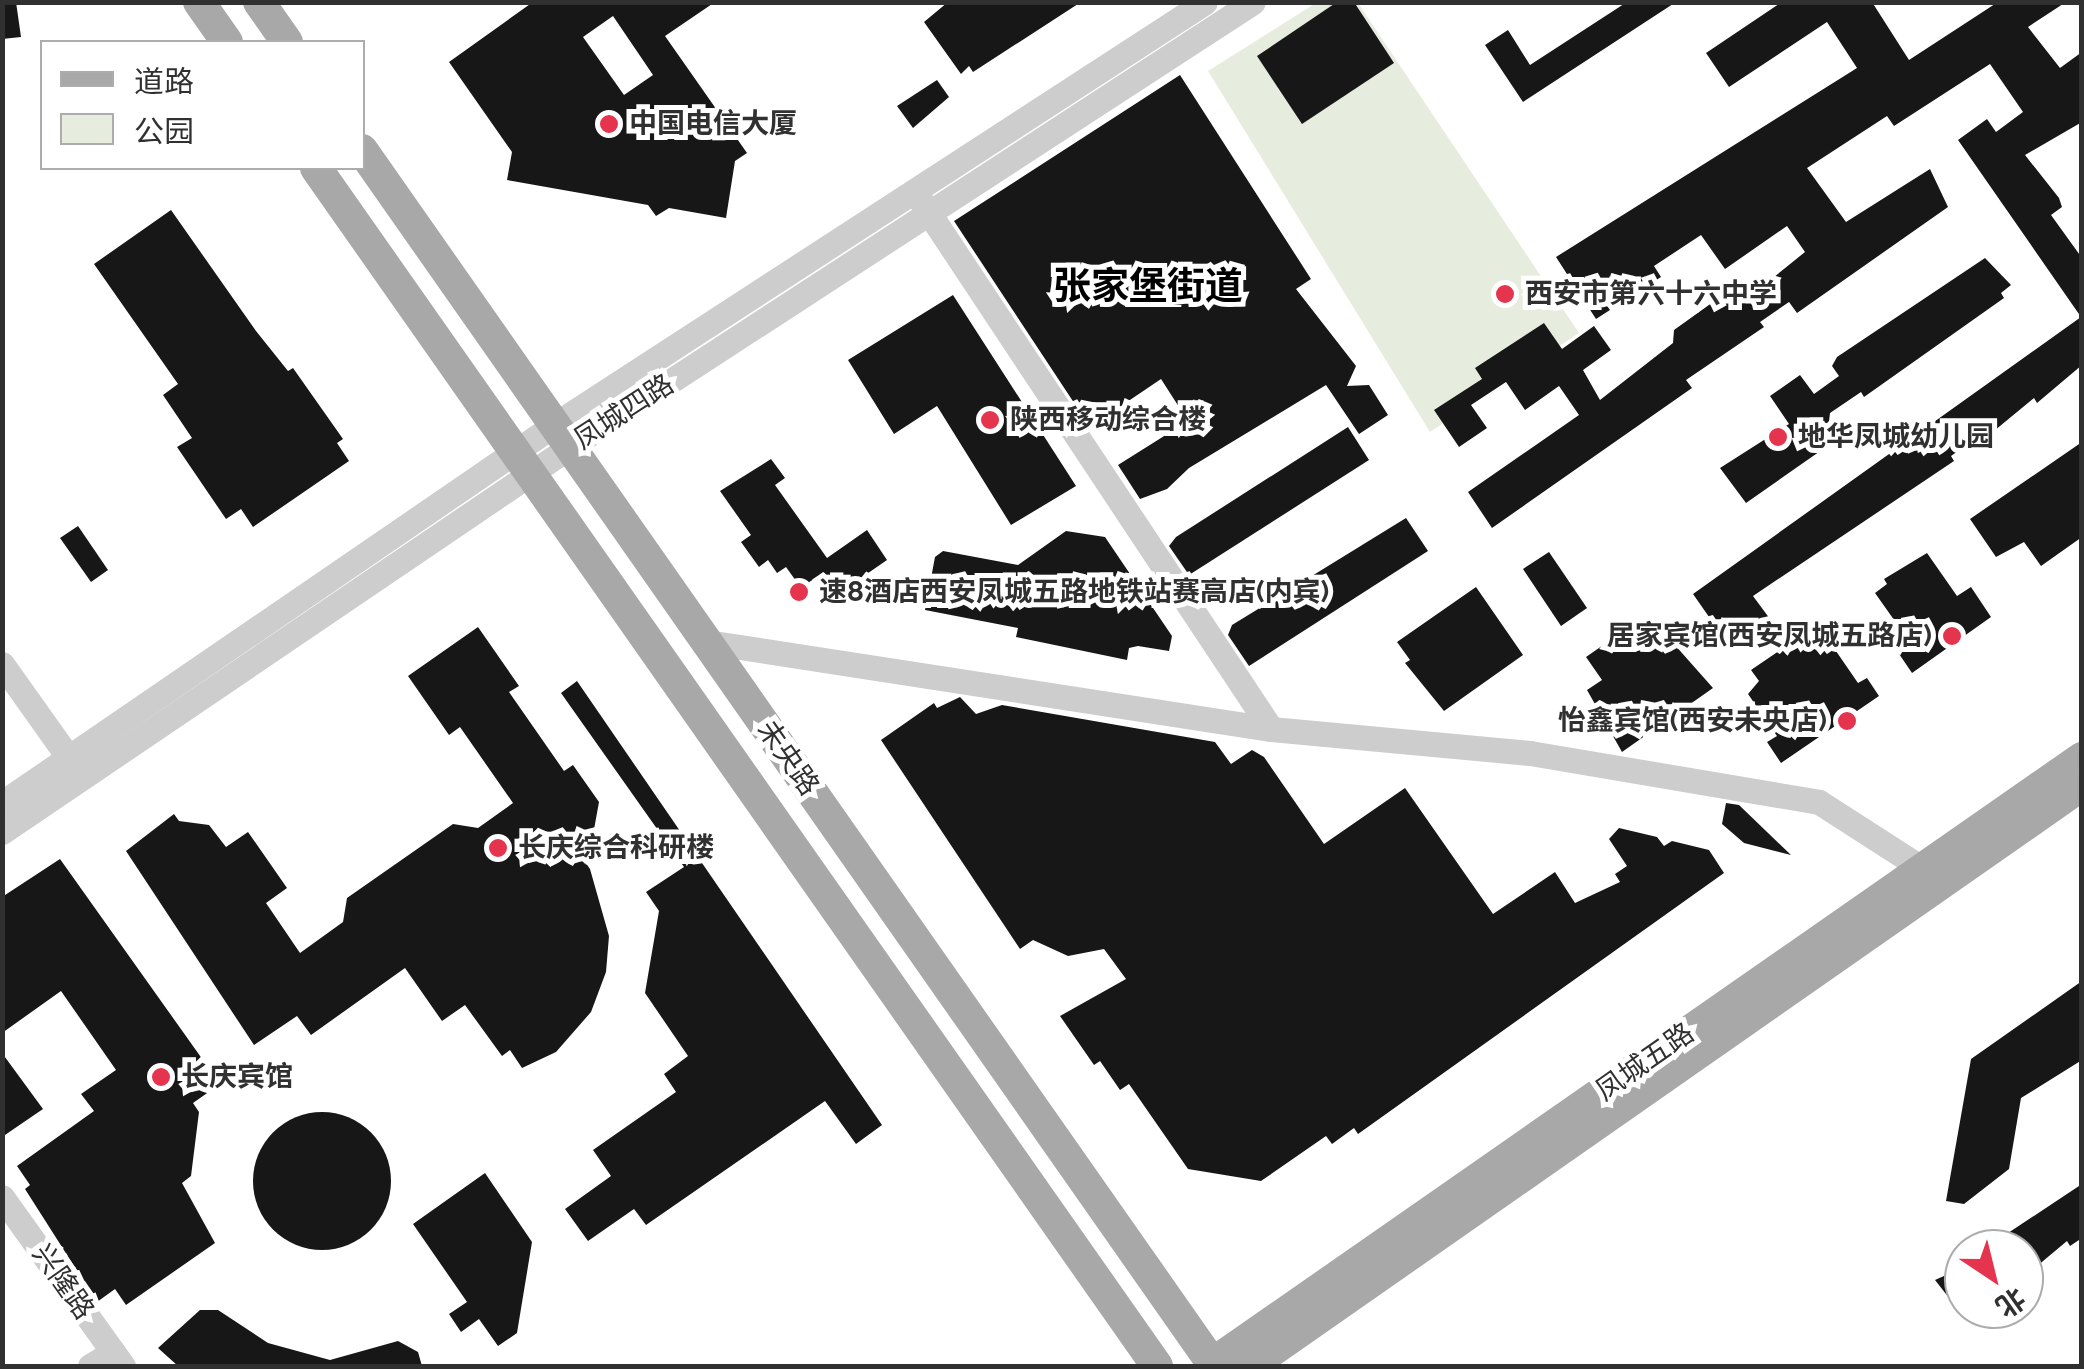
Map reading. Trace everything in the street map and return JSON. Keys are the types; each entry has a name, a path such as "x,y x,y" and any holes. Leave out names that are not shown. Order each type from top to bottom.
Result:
{"main road":[{"path":"198,2 226,40"},
{"path":"259,2 286,40"},
{"name":"未央路","path":"365,154 1212,1366"},
{"name":"未央路","path":"317,170 1157,1366"},
{"name":"凤城五路","path":"1212,1366 2082,758"},
{"name":"凤城五路","path":"1250,1366 2082,785"}],"street":[{"name":"凤城四路","path":"923,203 1206,2"},
{"name":"凤城四路","path":"2,832 75,767 561,436 923,203 1253,2"},
{"path":"923,203 1270,729"},
{"path":"706,642 1270,729 1530,753 1819,802 1922,868"},
{"path":"2,664 75,767"},
{"name":"凤城四路","path":"2,803 75,767"},
{"name":"兴隆路","path":"2,1197 118,1359"},
{"path":"90,1366 118,1359"}],"green space":[{"path":"1316,3 1358,3 1579,333 1430,432 1208,71"}],"building":[{"path":"2,2 16,2 21,37 2,39"},
{"name":"中国电信大厦","path":"533,2 715,2 665,36 747,153 735,161 726,218 669,208 656,216 648,205 507,180 512,152 449,62","holes":["613,16 653,75 624,95 583,37"]},
{"path":"948,2 1081,2 973,72 969,66 961,74 924,22"},
{"path":"1337,2 1354,2 1394,63 1302,124 1257,56"},
{"path":"1627,2 1676,2 1523,102 1485,45 1508,30 1530,65"},
{"path":"1782,2 1872,2 1909,60 1998,2 2066,2 2028,27 2060,68 2082,52 2082,122 2025,155 2059,198 2062,207 2051,215 2082,258 2082,365 2037,403 2034,398 1983,440 1980,435 1951,456 1954,461 1753,596 1770,619 1730,647 1693,594 2081,317 1958,140 1987,119 1996,132 2023,112 1990,64 1894,126 1887,116 1807,168 1846,222 1930,169 1948,207 1797,313 1789,302 1760,322 1764,327 1686,380 1692,388 1492,528 1468,492 1579,415 1559,386 1525,410 1506,382 1471,405 1487,428 1459,447 1434,410 1482,379 1475,368 1544,323 1562,349 1594,326 1611,350 1583,370 1600,400 1673,343 1674,330 1734,287 1753,294 1805,252 1787,226 1725,269 1701,235 1654,266 1661,277 1596,319 1556,257 1857,68 1827,22 1729,87 1706,53"},
{"path":"1180,75 1311,279 1296,289 1356,366 1347,386 1369,385 1388,415 1359,434 1326,385 1189,468 1167,489 1140,499 1118,465 1188,421 1161,379 1090,427 954,221"},
{"path":"937,80 949,97 913,128 897,106"},
{"path":"171,210 256,331 288,371 293,368 343,439 337,443 349,461 253,527 241,509 226,519 177,447 192,438 163,395 178,384 94,264"},
{"path":"1985,258 2011,285 2001,293 2004,298 1864,397 1861,392 1830,413 1826,447 1746,503 1720,468 1789,424 1770,396 1800,375 1814,394 1839,376 1832,366 1837,357"},
{"name":"陕西移动综合楼","path":"953,295 1076,486 1011,525 937,406 894,434 848,360"},
{"path":"1348,427 1369,460 1189,575 1169,546 1176,537"},
{"path":"2082,442 2082,537 2041,566 2024,542 1996,557 1970,519"},
{"path":"771,459 785,478 775,485 827,558 867,530 887,560 832,598 815,578 801,588 786,567 777,573 768,560 759,567 741,542 751,535 720,491"},
{"path":"1406,518 1428,551 1249,666 1228,635 1232,625"},
{"path":"78,526 108,570 91,582 60,538"},
{"path":"1066,531 1105,537 1172,636 1169,651 1138,646 1129,648 1127,660 1016,637 1018,628 925,610 935,557 943,551 1018,565"},
{"path":"1549,552 1587,608 1561,626 1523,569"},
{"path":"1927,553 1957,596 1971,587 1991,617 1912,673 1891,642 1904,634 1875,593 1887,584 1884,579"},
{"path":"1476,587 1523,655 1444,711 1405,663 1410,660 1397,642"},
{"path":"1632,625 1648,648 1666,635 1713,688 1622,752 1587,690 1602,680 1586,657"},
{"name":"长庆综合科研楼","path":"478,627 519,686 509,692 564,771 573,765 599,802 593,835 576,849 590,869 609,936 606,972 591,1012 556,1052 522,1068 510,1050 502,1056 465,1005 442,1021 405,968 311,1035 297,1016 254,1045 126,851 174,814 179,821 209,825 226,847 248,832 287,888 266,903 300,953 343,922 347,898 453,824 478,828 513,803 460,727 449,735 408,676"},
{"path":"1804,634 1811,645 1827,638 1858,683 1867,678 1879,696 1781,763 1767,742 1777,736 1748,694 1759,681 1751,670"},
{"path":"577,681 882,1125 856,1144 825,1101 646,1225 634,1209 588,1241 565,1209 611,1176 593,1150 676,1092 664,1074 688,1056 645,993 659,911 646,892 684,867 561,693"},
{"path":"960,697 976,714 1002,705 1215,742 1231,764 1252,750 1264,757 1324,844 1405,788 1493,914 1555,872 1575,903 1620,882 1615,874 1627,866 1609,839 1619,828 1657,837 1664,846 1672,841 1709,850 1724,873 1358,1134 1354,1128 1332,1144 1326,1136 1261,1181 1188,1169 1129,1084 1120,1090 1100,1061 1094,1065 1060,1016 1126,979 1104,949 1068,956 1033,940 1020,949 881,740 934,703 937,708"},
{"path":"1726,803 1739,805 1791,855 1744,843 1722,824"},
{"name":"长庆宾馆","path":"60,859 220,1084 193,1103 199,1112 191,1176 182,1183 215,1243 126,1305 115,1289 97,1302 25,1189 30,1185 17,1166 94,1111 81,1094 116,1070 61,991 2,1033 2,897"},
{"path":"2082,981 2082,1060 2021,1098 2009,1169 1964,1204 1946,1201 1971,1059"},
{"path":"2,1053 43,1109 2,1137"},
{"path":"322,1112 349,1117 371,1132 386,1154 391,1181 386,1208 371,1230 349,1245 322,1250 295,1245 273,1230 258,1208 253,1181 258,1154 273,1132 295,1117"},
{"path":"485,1173 532,1242 517,1333 498,1346 479,1319 461,1332 449,1314 467,1302 413,1224"},
{"path":"2082,1184 2082,1238 2070,1246 2067,1241 2044,1260 2044,1229 2014,1229"},
{"path":"1944,1276 1944,1291 1935,1280"},
{"path":"200,1310 218,1310 268,1343 330,1360 398,1341 418,1352 422,1366 178,1366 158,1348"}],"place":[{"name":"中国电信大厦","path":"609,124"},
{"name":"西安市第六十六中学","path":"1505,294"},
{"name":"陕西移动综合楼","path":"990,420"},
{"name":"地华凤城幼儿园","path":"1778,437"},
{"name":"速8酒店西安凤城五路地铁站赛高店(内宾)","path":"799,592"},
{"name":"居家宾馆(西安凤城五路店)","path":"1952,636"},
{"name":"怡鑫宾馆(西安未央店)","path":"1847,721"},
{"name":"长庆综合科研楼","path":"498,848"},
{"name":"长庆宾馆","path":"161,1077"}],"district":[{"name":"张家堡街道","path":"1148,286"}]}
